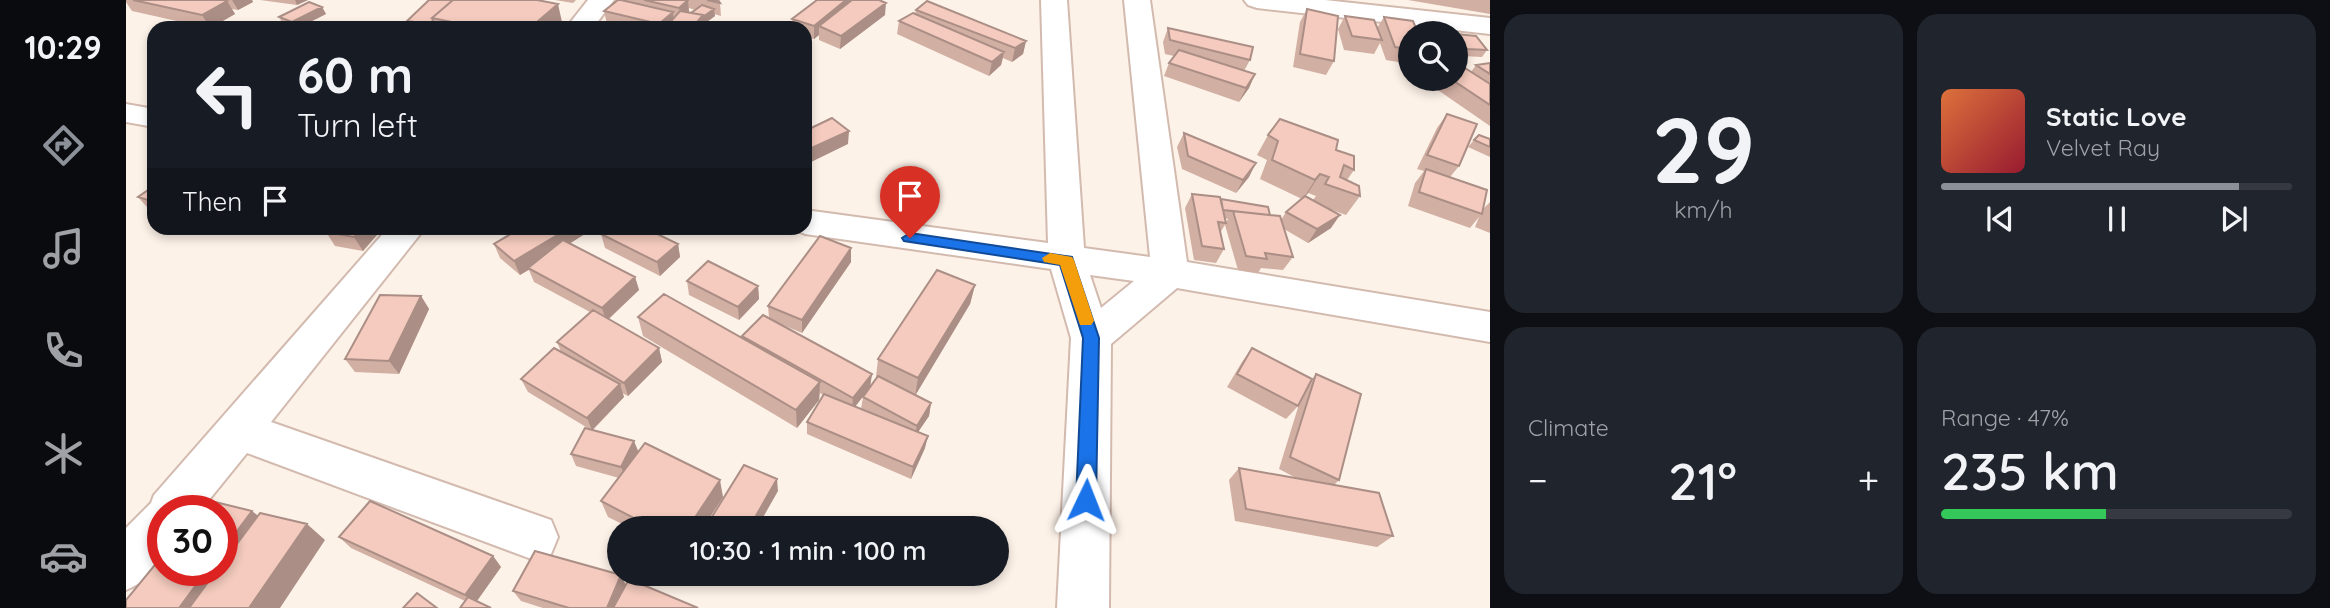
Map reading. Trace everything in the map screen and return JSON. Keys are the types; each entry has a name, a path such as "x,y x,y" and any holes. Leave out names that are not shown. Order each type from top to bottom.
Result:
{"street":[{"path":"584,21 601,0"},
{"path":"1054,0 1067,260 1091,338 1083,608"},
{"path":"1137,0 1170,273"},
{"path":"1257,0 1490,26"},
{"path":"126,113 147,117"},
{"path":"812,223 1170,273 1490,327"},
{"path":"184,495 401,235"},
{"path":"1091,338 1170,273"},
{"path":"238,430 534,537"},
{"path":"126,565 147,540"}],"building":[{"path":"133,0 224,0 227,1 202,15"},
{"path":"429,0 453,0 432,18 432,21 407,21"},
{"path":"453,0 537,0 558,4 538,21 447,21 432,18"},
{"path":"621,0 673,12 662,21 646,21 604,11"},
{"path":"644,0 688,0 679,8"},
{"path":"817,0 846,0 814,26 812,21 792,19"},
{"path":"852,0 879,0 886,3 841,36 819,26"},
{"path":"927,1 1026,41 1015,48 916,10"},
{"path":"309,2 322,7 294,21 279,17"},
{"path":"702,5 714,9 703,17 691,13"},
{"path":"1307,9 1338,16 1334,61 1300,54"},
{"path":"680,11 703,15 698,21 671,21"},
{"path":"913,13 1004,52 992,62 899,21"},
{"path":"1345,16 1374,20 1382,40 1352,36"},
{"path":"1384,17 1413,21 1398,21 1398,47 1395,47"},
{"path":"1168,28 1253,47 1250,60 1170,40"},
{"path":"1468,35 1476,36 1487,50 1468,49"},
{"path":"1179,50 1255,74 1246,88 1169,63"},
{"path":"1490,63 1490,74 1476,65"},
{"path":"1468,70 1490,84 1490,105 1468,90"},
{"path":"1447,114 1477,124 1459,166 1427,155"},
{"path":"832,118 849,131 812,148 812,128"},
{"path":"1280,119 1338,140 1336,150 1354,156 1354,170 1344,165 1340,177 1359,186 1360,196 1325,184 1329,177 1320,174 1315,180 1272,160 1278,141 1268,135"},
{"path":"1184,133 1256,163 1243,180 1188,156"},
{"path":"1479,135 1490,139 1490,147 1474,140"},
{"path":"1426,169 1487,190 1482,214 1419,192"},
{"path":"147,191 147,200 138,197"},
{"path":"1192,194 1220,197 1226,223 1218,222 1224,249 1202,246"},
{"path":"1305,196 1340,215 1317,229 1286,212"},
{"path":"1221,199 1268,207 1270,215 1223,210"},
{"path":"1233,211 1280,216 1293,257 1265,253 1267,259 1246,256"},
{"path":"509,235 557,235 514,261 494,244"},
{"path":"603,235 659,235 678,244 657,262"},
{"path":"820,236 851,248 802,320 768,306"},
{"path":"563,240 635,277 602,308 528,268"},
{"path":"708,261 758,286 738,307 687,281"},
{"path":"937,270 975,285 918,378 878,359"},
{"path":"664,294 820,382 796,410 638,317"},
{"path":"380,295 421,296 389,361 345,359"},
{"path":"593,310 659,348 624,383 557,342"},
{"path":"763,315 872,374 853,398 742,336"},
{"path":"554,348 620,384 587,418 521,379"},
{"path":"1252,348 1312,379 1298,406 1237,374"},
{"path":"1316,374 1361,394 1339,480 1290,457"},
{"path":"878,376 931,403 917,426 863,397"},
{"path":"824,394 928,436 913,467 807,422"},
{"path":"585,428 634,441 621,467 571,454"},
{"path":"645,443 720,480 696,516 630,516 601,501"},
{"path":"744,465 777,479 756,516 712,516"},
{"path":"1239,468 1379,493 1393,536 1246,509"},
{"path":"370,501 493,556 465,595 339,537"},
{"path":"238,508 252,511 238,530"},
{"path":"260,513 307,524 249,608 189,608 205,586 238,586 238,543"},
{"path":"535,551 607,571 607,586 616,586 607,608 569,608 513,591"},
{"path":"147,574 147,586 195,586 179,608 126,608 126,600"},
{"path":"625,586 646,586 698,608 613,608"},
{"path":"417,593 437,608 403,608"},
{"path":"468,597 491,608 460,608"}],"slow traffic":[{"path":"1050,258 1067,260 1086,321"}],"route":[{"path":"910,238 1067,260 1091,338 1086,500"}]}
